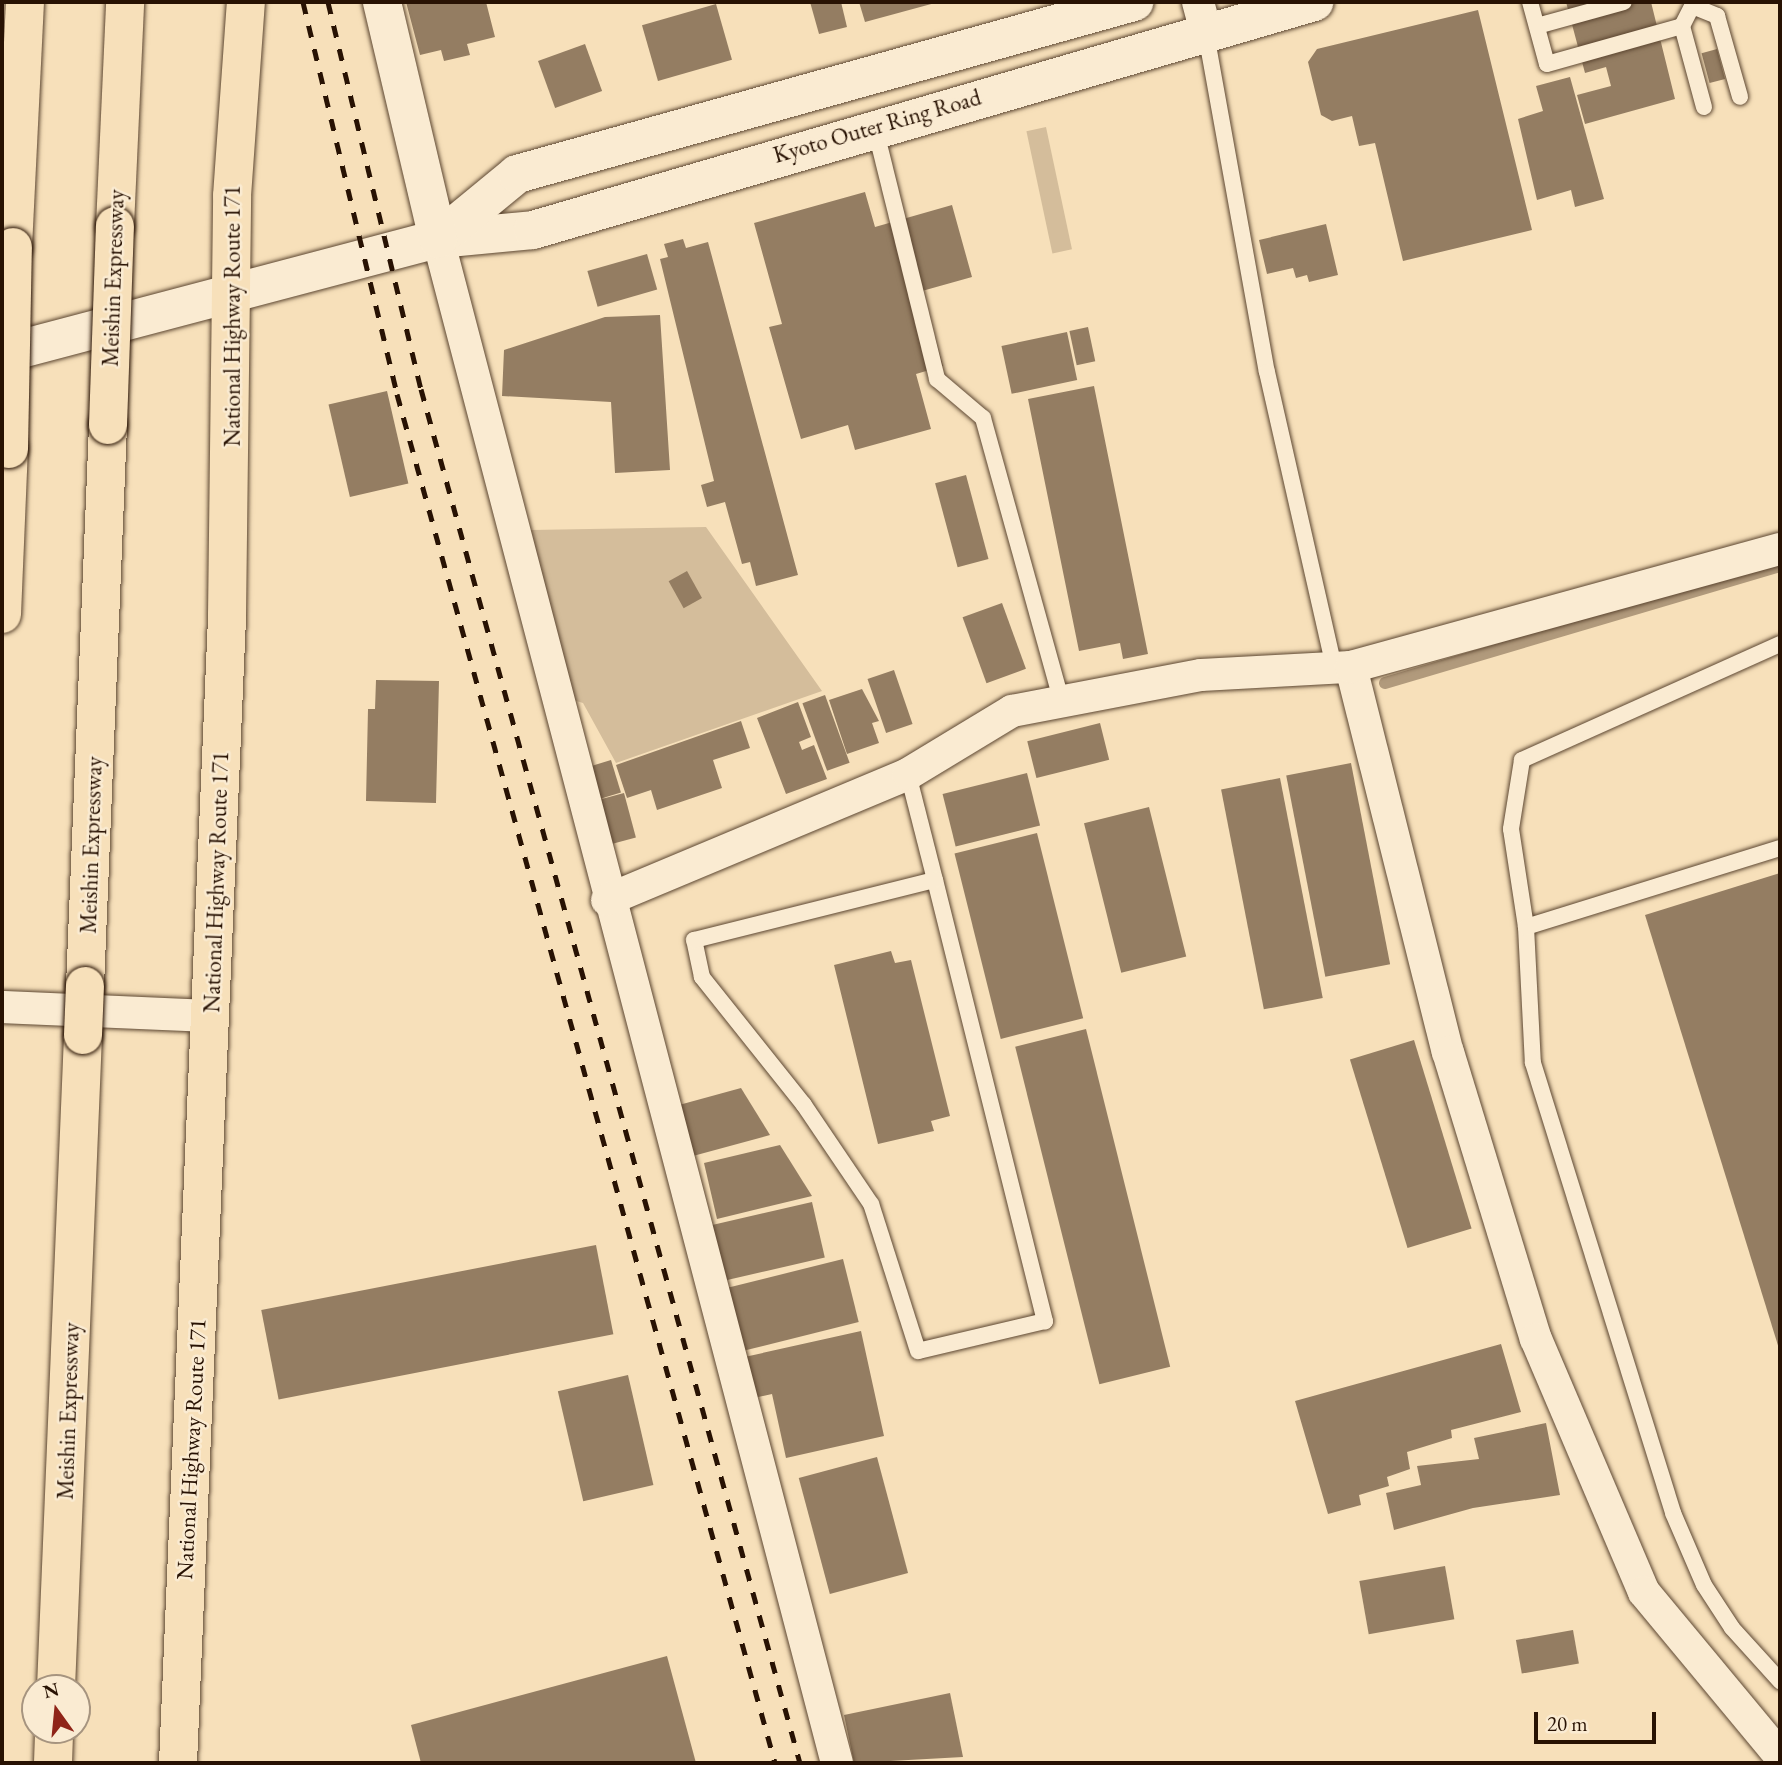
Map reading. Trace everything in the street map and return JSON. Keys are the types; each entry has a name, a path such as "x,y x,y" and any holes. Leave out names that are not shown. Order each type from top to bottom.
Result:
{"highway":[{"path":"2,614 13,247 24,2"},
{"name":"Meishin Expressway","path":"57,1674 125,2"},
{"name":"National Highway Route 171","path":"178,1763 211,1016 231,471 230,296 246,2"},
{"path":"53,1763 54,1744"}],"street":[{"path":"382,2 439,239 607,901 837,1763"},
{"name":"Kyoto Outer Ring Road","path":"439,239 516,174 1134,2"},
{"name":"Kyoto Outer Ring Road","path":"2,354 439,239 533,230 875,126 1202,17 1314,2"},
{"path":"607,901 908,774 1012,711 1201,675 1343,668 1780,549"},
{"path":"1343,668 1448,1052 1536,1339 1644,1592 1780,1756"},
{"path":"2,1007 211,1016"}],"lane":[{"path":"1531,2 1547,64 1682,26 1695,5 1717,16 1740,97"},
{"path":"1537,26 1624,2"},
{"path":"1202,17 1267,372 1343,668"},
{"path":"1682,26 1704,107"},
{"path":"875,126 937,379 983,418 1062,702"},
{"path":"1780,644 1522,760 1511,829 1526,927 1533,1063 1673,1513 1711,1596 1780,1681"},
{"path":"908,774 935,880 1045,1321 918,1351 871,1204 804,1105 702,977 694,940 935,880"},
{"path":"1526,927 1780,848"}],"shaded area":[{"path":"1046,127 1072,249 1052,253 1026,131"},
{"path":"706,527 822,691 616,763 583,703 573,700 531,530"}],"building":[{"path":"406,2 486,2 495,37 467,44 470,55 444,61 441,50 420,55"},
{"path":"810,2 841,2 847,27 819,34"},
{"path":"859,2 935,2 935,3 865,22"},
{"path":"1566,2 1651,2 1675,99 1585,124 1577,95 1611,86 1606,67 1585,73"},
{"path":"716,4 732,60 658,81 642,25"},
{"path":"1478,10 1532,230 1403,261 1375,143 1359,146 1352,116 1332,121 1321,115 1308,62 1317,49"},
{"path":"585,44 602,91 555,108 538,61"},
{"path":"1717,49 1725,79 1710,83 1702,53"},
{"path":"1570,77 1604,199 1575,207 1571,190 1537,200 1518,119 1543,111 1536,86"},
{"path":"865,192 875,227 952,205 972,277 922,291 943,366 916,374 931,429 855,450 848,425 801,439 769,327 782,324 754,223"},
{"path":"1326,224 1338,275 1309,282 1307,275 1296,278 1293,268 1267,274 1259,240"},
{"path":"683,239 686,248 708,242 798,575 756,586 750,562 742,564 725,502 707,507 701,485 714,481 660,259 668,257 664,244"},
{"path":"647,254 657,290 598,307 587,271"},
{"path":"660,315 670,470 615,473 611,402 502,396 504,350 605,317"},
{"path":"1088,327 1095,361 1077,365 1069,331"},
{"path":"1067,332 1077,380 1012,394 1001,346"},
{"path":"1094,386 1148,654 1123,659 1120,643 1079,651 1028,399"},
{"path":"387,391 408,484 350,497 329,404"},
{"path":"966,475 989,559 958,567 935,483"},
{"path":"687,571 702,598 684,608 669,581"},
{"path":"1002,603 1026,669 986,683 963,617"},
{"path":"894,670 913,724 886,733 868,679"},
{"path":"376,680 439,681 436,803 366,801 368,709 375,709"},
{"path":"862,689 879,721 872,723 879,743 847,754 829,700"},
{"path":"825,695 850,763 827,771 802,703"},
{"path":"798,702 811,737 799,742 802,750 814,745 827,779 786,794 757,718"},
{"path":"741,721 750,748 713,760 722,788 657,810 651,790 627,798 616,765"},
{"path":"1100,723 1109,760 1036,778 1027,741"},
{"path":"611,760 621,793 599,799 589,767"},
{"path":"1351,763 1390,964 1325,977 1286,776"},
{"path":"1027,773 1040,825 956,846 943,794"},
{"path":"1280,778 1323,998 1264,1009 1221,789"},
{"path":"624,793 636,837 610,844 598,800"},
{"path":"1149,807 1186,956 1121,973 1084,823"},
{"path":"1037,833 1083,1018 1001,1039 955,854"},
{"path":"1780,873 1780,1352 1645,915"},
{"path":"891,951 895,963 911,960 950,1116 931,1121 934,1131 878,1144 834,965"},
{"path":"1086,1029 1170,1367 1099,1384 1015,1047"},
{"path":"1414,1040 1472,1228 1408,1248 1350,1060"},
{"path":"741,1088 770,1135 693,1156 679,1105"},
{"path":"780,1145 812,1196 717,1219 704,1163"},
{"path":"812,1202 825,1258 719,1282 706,1227"},
{"path":"596,1245 613,1334 279,1399 261,1310"},
{"path":"843,1259 859,1322 739,1352 724,1289"},
{"path":"861,1331 884,1436 786,1458 772,1394 749,1399 740,1358"},
{"path":"1501,1344 1521,1412 1451,1430 1452,1438 1407,1452 1410,1469 1387,1477 1389,1486 1359,1495 1361,1505 1328,1514 1295,1401"},
{"path":"628,1375 653,1485 583,1501 558,1391"},
{"path":"1546,1423 1560,1495 1473,1508 1394,1530 1386,1493 1421,1485 1417,1466 1479,1459 1474,1438"},
{"path":"877,1457 908,1573 830,1594 799,1478"},
{"path":"1445,1566 1454,1619 1369,1634 1359,1581"},
{"path":"1573,1630 1579,1663 1522,1674 1516,1640"},
{"path":"667,1656 696,1763 421,1763 411,1725"},
{"path":"950,1693 963,1757 854,1763 844,1715"}],"waterway":[{"path":"1385,683 1780,566"}],"railway":[{"path":"303,2 397,394 775,1763"},
{"path":"328,2 421,389 800,1763"}]}
